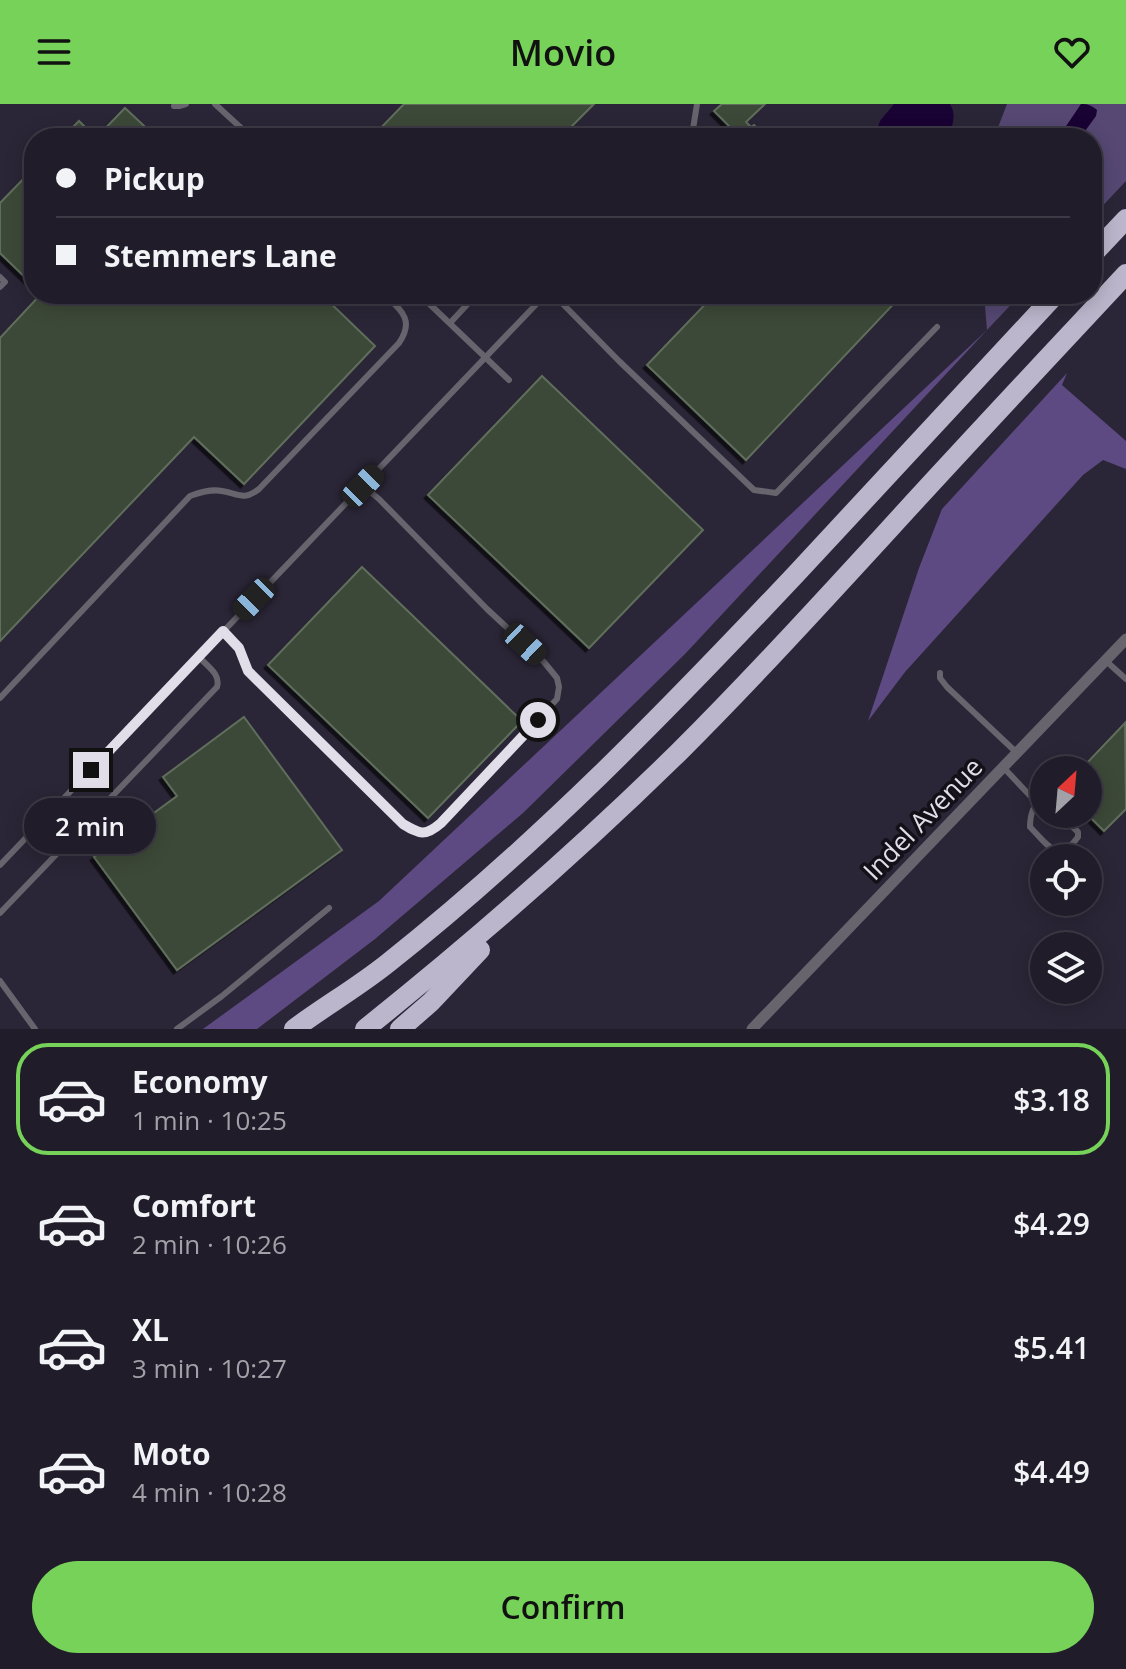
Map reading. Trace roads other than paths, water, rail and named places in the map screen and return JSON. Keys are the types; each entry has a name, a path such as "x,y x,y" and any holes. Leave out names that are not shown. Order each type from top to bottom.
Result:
{"highway":[{"path":"1102,244 1126,219"},
{"path":"1102,300 1126,274"},
{"path":"294,1029 419,937 549,824 612,764 726,648 1047,304"},
{"path":"365,1029 557,868 648,782 738,692 1098,304"},
{"path":"400,1029 431,1002 557,868"}],"street":[{"name":"Indel Avenue","path":"752,1029 1126,639"}],"lane":[{"path":"174,106 186,104"},
{"path":"215,104 241,128"},
{"path":"693,128 697,104"},
{"path":"0,277 5,282 0,287"},
{"path":"0,698 190,496 221,490 238,497 251,495 259,489 399,343 407,332 407,321 395,304"},
{"path":"430,304 509,380"},
{"path":"450,323 468,304"},
{"path":"0,865 536,304"},
{"path":"563,304 754,490 776,493 937,327"},
{"path":"223,631 239,648 248,671 403,824 418,833 427,833 441,823 557,699 557,678 363,486"},
{"path":"0,913 217,687 216,675 199,657"},
{"path":"1106,661 1126,679"},
{"path":"940,673 947,687 1017,753"},
{"path":"1003,767 1030,796"},
{"path":"1031,828 1060,853 1066,851 1078,837 1074,828"},
{"path":"177,1029 329,908"},
{"path":"0,981 35,1029"}]}
